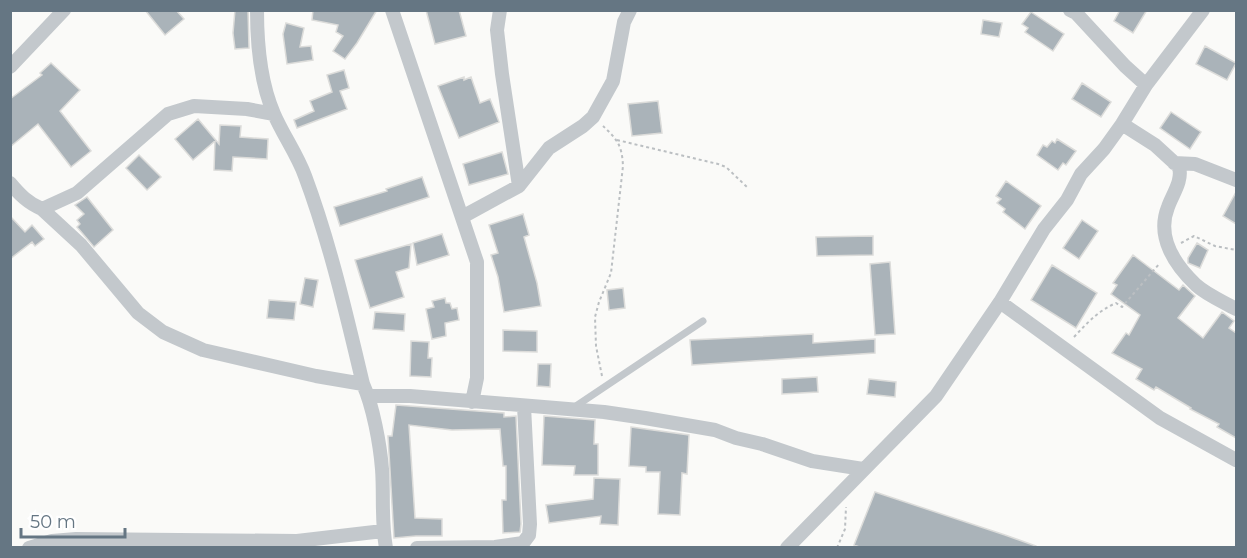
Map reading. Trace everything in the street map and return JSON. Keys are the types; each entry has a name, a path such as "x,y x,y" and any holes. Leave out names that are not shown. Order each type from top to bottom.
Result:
{"street":[{"path":"10,67 64,10"},
{"path":"257,10 264,87 274,114 304,173 333,259 366,390 382,469 383,531 386,548"},
{"path":"392,10 477,262 477,378 472,402"},
{"path":"500,10 497,30 519,186"},
{"path":"462,217 519,186 549,148 593,117 613,81 624,22 630,10"},
{"path":"1070,10 1076,13 1125,66 1146,85"},
{"path":"787,548 936,396 1000,302 1044,229 1067,200 1081,174 1104,149 1146,85 1203,10"},
{"path":"42,208 77,193 168,114 194,106 247,109 274,114"},
{"path":"1122,124 1155,145 1180,172 1179,182 1166,211 1164,231 1168,250 1197,286 1236,309"},
{"path":"1174,163 1195,164 1236,180"},
{"path":"10,183 19,195 31,205 42,208 81,245 138,313 163,332 203,350 366,390 472,402 571,409 715,430 812,460 863,469"},
{"path":"1000,302 1160,418 1236,460"},
{"path":"417,548 495,547 523,543 529,535 530,524 524,406"},
{"path":"29,548 52,541 76,539 293,544 383,531"}],"lane":[{"path":"571,409 703,321"}],"path":[{"path":"593,117 617,140 622,152 622,186 611,273 598,302 594,331 603,387"},
{"path":"617,140 718,164 726,167 748,188"},
{"path":"1063,348 1095,315 1105,308 1116,303 1122,307 1156,270 1168,250 1194,236 1215,246 1236,250"},
{"path":"837,548 845,529 847,487"}],"building":[{"path":"145,10 176,10 184,19 165,35"},
{"path":"235,10 248,10 249,48 235,49 233,33"},
{"path":"313,10 377,10 345,59 333,51 343,36 336,32 338,25 312,20"},
{"path":"426,10 459,10 466,36 435,44"},
{"path":"1120,10 1147,10 1133,33 1114,21"},
{"path":"1031,12 1064,34 1053,51 1025,32 1028,28 1022,24"},
{"path":"983,20 1002,23 999,37 981,34"},
{"path":"286,23 304,28 300,47 311,46 313,60 287,64 283,34"},
{"path":"1205,46 1236,63 1227,80 1196,64"},
{"path":"51,63 80,90 60,111 91,151 71,167 38,124 10,147 10,99 42,75 40,73"},
{"path":"344,70 349,88 340,91 347,109 297,128 294,120 314,111 310,101 332,92 327,75"},
{"path":"464,77 464,80 471,77 480,103 490,99 499,122 459,138 438,86"},
{"path":"1082,83 1111,102 1101,117 1072,99"},
{"path":"658,101 662,133 632,136 628,104"},
{"path":"1171,112 1201,132 1190,149 1160,128"},
{"path":"198,119 219,144 220,125 241,126 240,137 268,139 267,159 233,157 232,171 214,170 215,141 193,160 175,139"},
{"path":"1057,139 1076,151 1066,165 1063,163 1058,170 1037,155 1043,145 1047,147 1052,141 1055,143"},
{"path":"502,152 508,174 469,185 463,164"},
{"path":"139,155 161,177 147,190 126,168"},
{"path":"422,177 429,197 340,226 334,207 387,191 386,189"},
{"path":"1006,181 1041,206 1025,229 1003,212 1005,209 997,203 1001,199 996,196"},
{"path":"1236,192 1236,224 1223,216"},
{"path":"87,197 113,230 94,247 77,227 80,224 77,220 84,214 75,205"},
{"path":"523,214 529,235 524,237 541,306 504,312 498,277 491,255 498,253 489,225"},
{"path":"10,216 25,232 32,225 44,239 35,246 32,242 10,259"},
{"path":"1082,220 1098,231 1079,259 1063,248"},
{"path":"442,234 449,255 417,265 413,243"},
{"path":"873,236 873,255 817,256 816,237"},
{"path":"1197,243 1208,250 1200,268 1188,263 1188,258"},
{"path":"411,244 409,268 396,272 404,297 370,308 355,260"},
{"path":"1133,255 1179,290 1183,285 1195,296 1178,318 1203,338 1222,312 1234,321 1229,328 1236,333 1236,438 1217,427 1219,424 1156,387 1154,390 1136,379 1142,369 1112,353 1126,333 1129,335 1140,315 1111,294 1117,285 1113,283"},
{"path":"890,262 895,334 875,335 870,264"},
{"path":"1052,265 1097,293 1076,328 1031,300"},
{"path":"305,278 318,280 313,307 300,304"},
{"path":"623,288 625,308 609,310 607,290"},
{"path":"445,298 446,303 450,303 452,309 457,308 459,320 445,323 446,336 432,339 426,309 434,307 432,301"},
{"path":"269,300 296,302 294,320 267,318"},
{"path":"375,312 405,314 404,331 373,329"},
{"path":"503,330 537,331 537,352 503,351"},
{"path":"813,334 813,343 875,339 875,353 692,365 690,340"},
{"path":"411,341 429,342 428,358 432,358 431,377 410,376"},
{"path":"538,364 551,364 550,387 537,386"},
{"path":"817,377 818,392 782,394 782,379"},
{"path":"869,379 896,382 895,397 867,394"},
{"path":"396,405 504,413 504,417 516,416 520,532 503,533 502,500 506,500 506,466 503,466 500,429 452,430 409,425 415,518 442,519 442,536 394,538 388,436 392,436"},
{"path":"544,416 595,420 594,444 598,444 598,475 574,475 575,466 542,465"},
{"path":"631,427 689,435 687,474 682,473 680,515 658,514 660,472 646,472 646,467 629,466"},
{"path":"594,478 620,479 618,525 600,524 601,516 549,523 546,505 593,499"},
{"path":"875,492 1005,535 1036,546 1036,548 862,548 854,545"}]}
